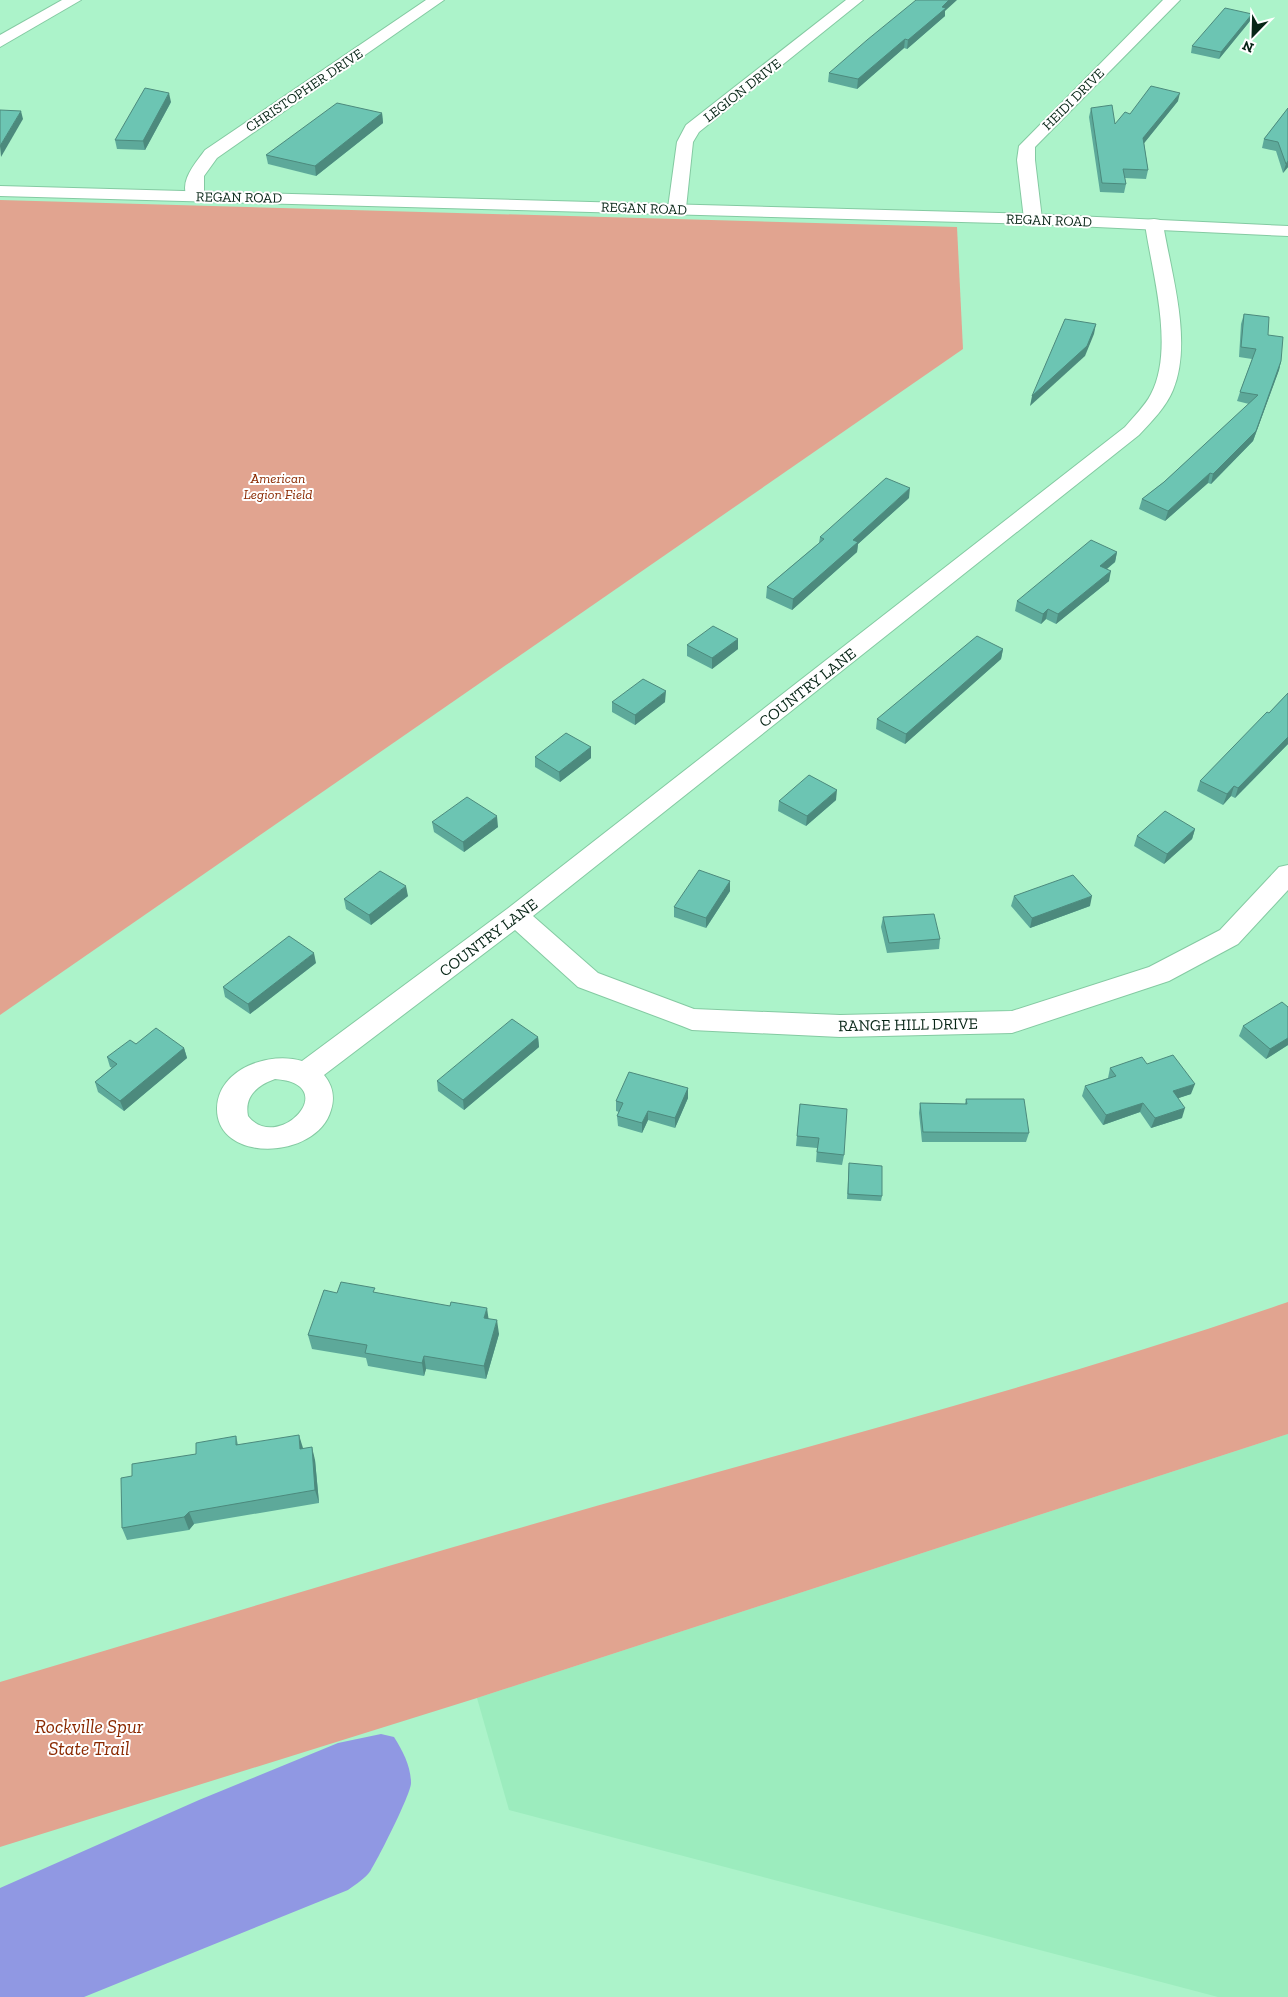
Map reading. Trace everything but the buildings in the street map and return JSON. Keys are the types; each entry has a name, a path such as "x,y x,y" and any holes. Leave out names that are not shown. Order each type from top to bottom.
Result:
{"street":[{"path":"0,42 73,0"},
{"name":"CHRISTOPHER DRIVE","path":"195,196 195,176 212,154 436,0"},
{"name":"LEGION DRIVE","path":"677,208 685,142 692,129 855,0"},
{"name":"HEIDI DRIVE","path":"1034,219 1026,160 1027,146 1172,0"},
{"name":"REGAN ROAD","path":"0,191 1034,219 1288,231"},
{"name":"COUNTRY LANE","path":"305,1074 516,916 1132,431 1152,410 1164,387 1170,363 1170,324 1154,224"},
{"name":"RANGE HILL DRIVE","path":"516,916 588,980 692,1019 840,1026 1012,1022 1159,974 1229,937 1288,874"}],"shaded area":[{"path":"1288,1434 1288,1997 1218,1997 509,1810 477,1698"}],"green space":[{"name":"American Legion Field","path":"0,200 957,227 963,349 0,1015"},
{"name":"Rockville Spur State Trail","path":"1288,1302 1288,1434 477,1698 0,1847 0,1682 476,1541 1103,1362"}],"water":[{"path":"381,1734 394,1737 403,1753 411,1777 410,1789 387,1841 371,1870 348,1890 84,1997 0,1997 0,1888 199,1800 338,1743"}]}
